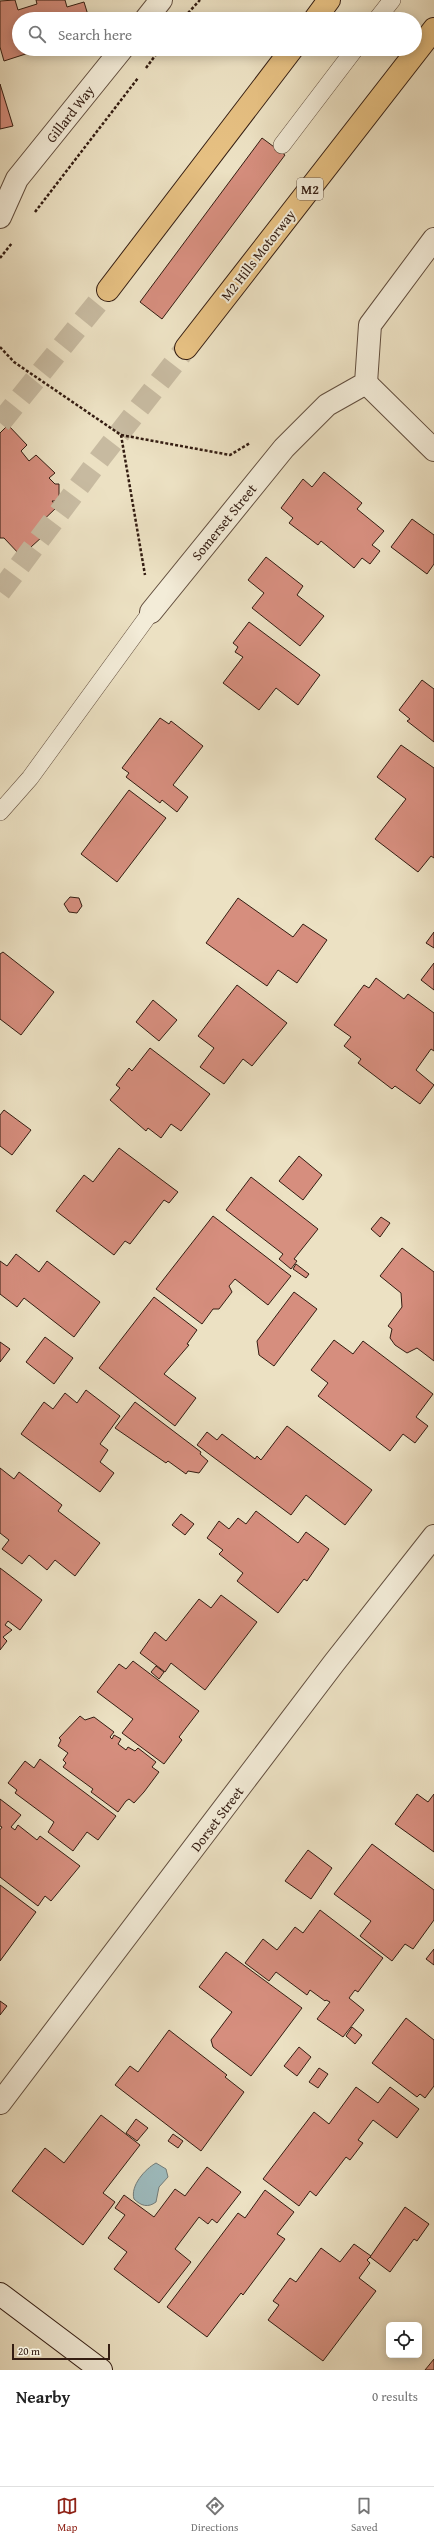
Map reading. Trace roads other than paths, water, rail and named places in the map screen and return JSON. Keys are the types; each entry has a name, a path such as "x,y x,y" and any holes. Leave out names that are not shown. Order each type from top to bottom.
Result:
{"highway":[{"path":"320,12 329,0"},
{"name":"M2 Hills Motorway","path":"422,44 434,29"},
{"path":"108,290 287,56"},
{"name":"M2 Hills Motorway","path":"186,348 413,56"}],"street":[{"path":"152,12 161,0"},
{"name":"Gillard Way","path":"0,217 8,181 116,56"},
{"path":"434,239 370,325 366,383 434,450"},
{"name":"Somerset Street","path":"151,612 284,448 327,405 366,383"},
{"name":"Dorset Street","path":"0,2103 334,1663 434,1536"},
{"path":"0,2294 101,2370"}],"lane":[{"path":"383,12 392,0"},
{"path":"282,145 350,56"},
{"name":"Somerset Street","path":"0,812 30,778 151,612"}],"water":[{"path":"156,2163 166,2169 168,2177 159,2187 156,2202 147,2206 142,2205 134,2199 133,2194 136,2183 147,2169"}],"tunnel":[{"path":"0,423 108,290"},
{"path":"0,592 101,457 186,348"}]}
